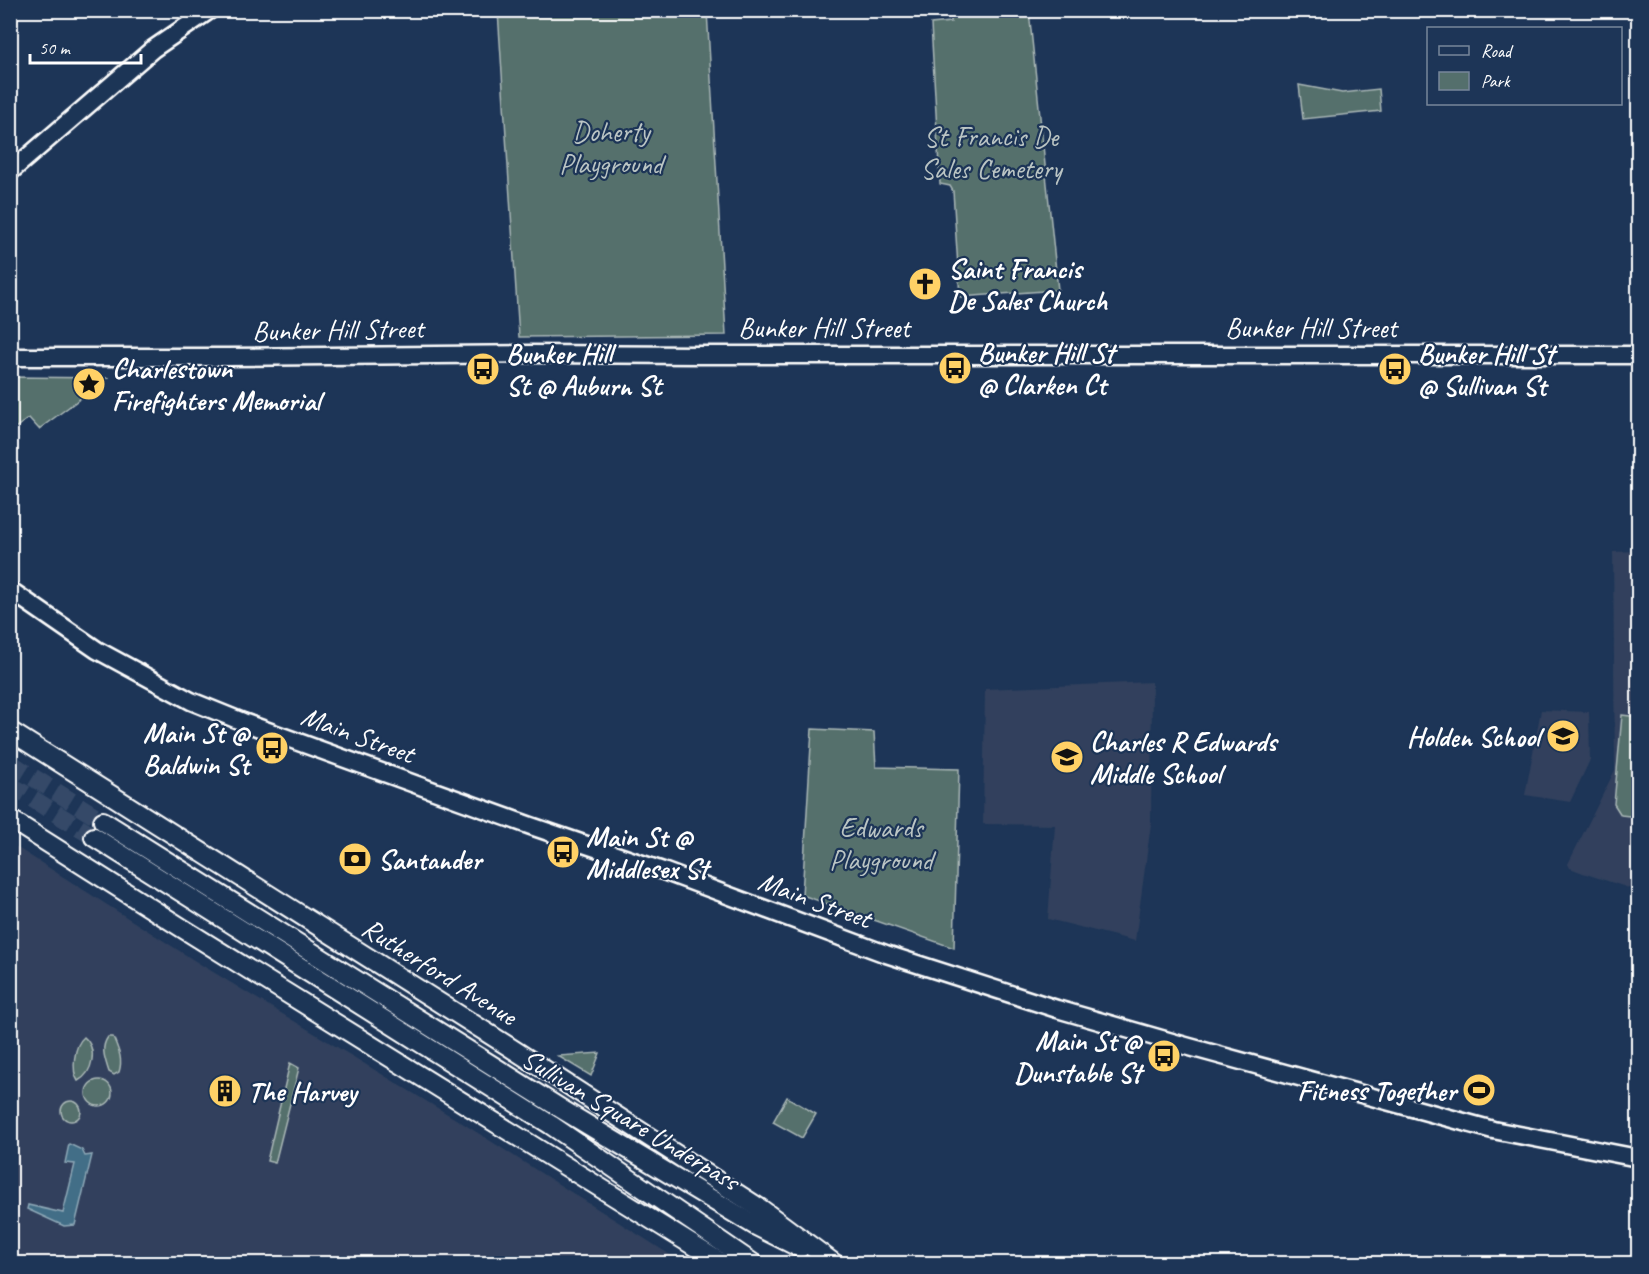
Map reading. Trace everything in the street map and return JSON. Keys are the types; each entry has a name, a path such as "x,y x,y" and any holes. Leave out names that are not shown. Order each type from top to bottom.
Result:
{"main road":[{"path":"10,172 153,49 210,10"},
{"name":"Bunker Hill Street","path":"10,357 530,354 1638,354"},
{"name":"Main Street","path":"10,590 97,650 192,701 236,719 531,826 663,871 886,954 1057,1009 1493,1130 1638,1158"},
{"name":"Rutherford Avenue","path":"10,732 742,1197 835,1263"},
{"path":"10,819 723,1263"},
{"name":"Sullivan Square Underpass","path":"103,821 686,1186 756,1226 830,1263"},
{"name":"Sullivan Square Underpass","path":"94,837 551,1125 754,1263"}],"shaded area":[{"path":"1638,551 1638,891 1570,868 1568,864 1615,770 1613,552"},
{"name":"Charles R Edwards Middle School","path":"1152,682 1151,824 1135,941 1048,919 1055,825 983,824 985,689"},
{"name":"Holden School","path":"1541,710 1589,712 1590,760 1570,802 1525,795"},
{"path":"10,843 200,964 459,1121 683,1263 11,1263"},
{"path":"69,1144 82,1150 85,1156 92,1155 75,1225 64,1226 27,1209 28,1205 63,1213 75,1164 65,1163"}],"green space":[{"name":"Doherty Playground","path":"498,11 707,11 726,335 519,337"},
{"name":"St Francis De Sales Cemetery","path":"951,11 1029,11 1058,290 960,297 953,191 950,186 940,184 931,24 951,22"},
{"path":"1299,85 1342,93 1379,89 1381,111 1303,119"},
{"path":"10,377 108,378 39,429 29,418 15,428 11,413"},
{"path":"1622,715 1638,717 1638,817 1621,815 1614,804"},
{"name":"Edwards Playground","path":"812,729 874,732 876,767 959,769 954,948 802,895"},
{"path":"84,1037 91,1048 92,1061 87,1072 78,1081 75,1058 78,1046"},
{"path":"108,1037 113,1037 120,1056 119,1072 114,1075 109,1072 104,1054 104,1045"},
{"path":"600,1053 591,1076 558,1056"},
{"path":"290,1063 299,1068 275,1163 267,1161"},
{"path":"99,1080 108,1084 112,1093 108,1102 99,1106 90,1102 86,1093 90,1084"},
{"path":"787,1097 816,1114 802,1138 773,1122"},
{"path":"67,1101 75,1101 81,1107 81,1115 75,1121 67,1121 61,1115 61,1107"}],"tunnel":[{"path":"10,763 103,821"},
{"path":"10,785 94,837"}],"place":[{"name":"Saint Francis De Sales Church","path":"925,284"},
{"name":"Bunker Hill St @ Clarken Ct","path":"955,368"},
{"name":"Bunker Hill St @ Auburn St","path":"483,369"},
{"name":"Bunker Hill St @ Sullivan St","path":"1395,369"},
{"name":"Charlestown Firefighters Memorial","path":"89,384"},
{"name":"Holden School","path":"1563,736"},
{"name":"Main St @ Baldwin St","path":"272,748"},
{"name":"Charles R Edwards Middle School","path":"1067,757"},
{"name":"Main St @ Middlesex St","path":"563,852"},
{"name":"Santander","path":"355,859"},
{"name":"Main St @ Dunstable St","path":"1164,1056"},
{"name":"Fitness Together","path":"1479,1090"},
{"name":"The Harvey","path":"225,1091"}]}
